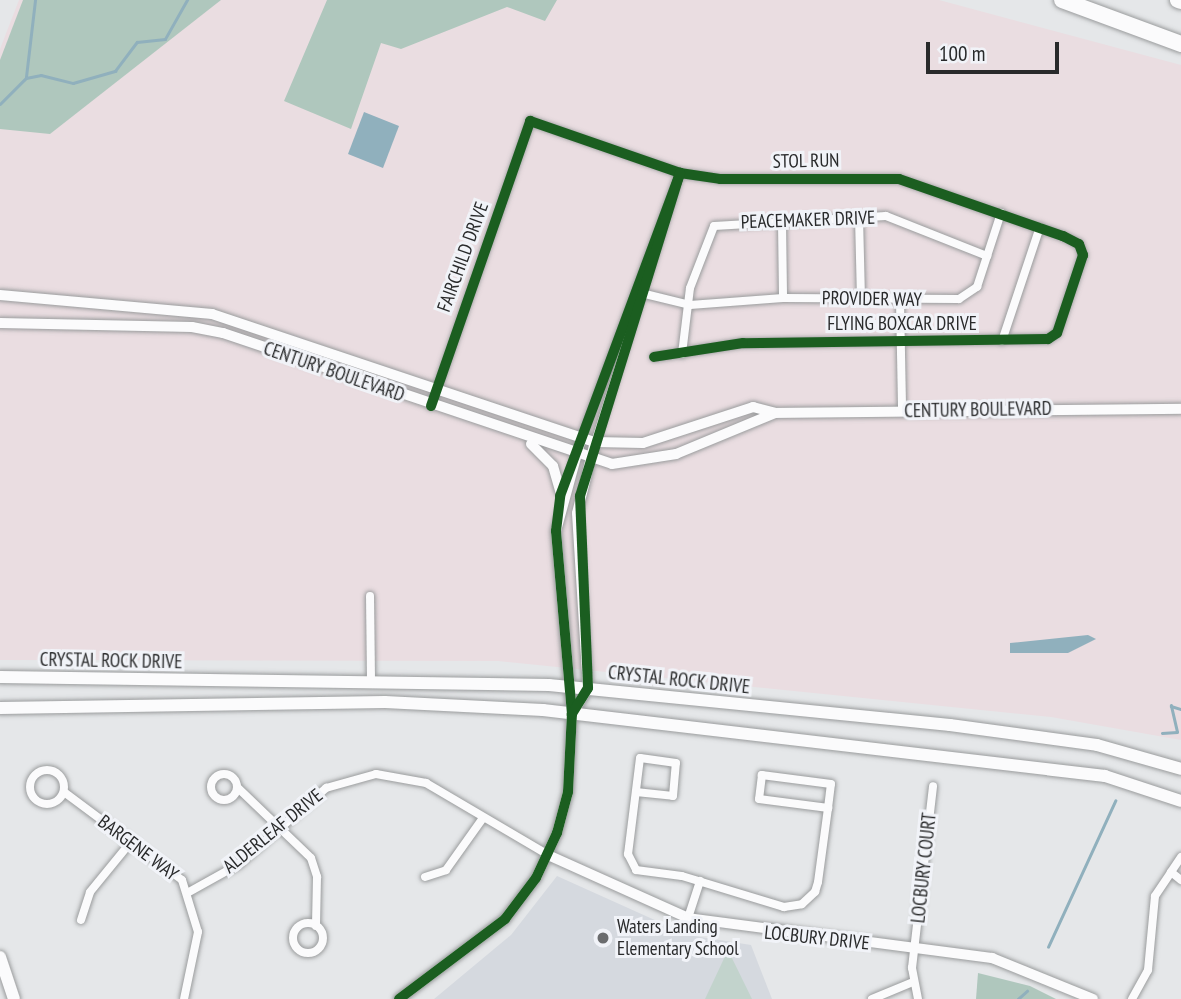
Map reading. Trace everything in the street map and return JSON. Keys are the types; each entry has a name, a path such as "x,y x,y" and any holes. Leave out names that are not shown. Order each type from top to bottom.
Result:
{"highway":[{"path":"1062,0 1181,44"}],"main road":[{"name":"CRYSTAL ROCK DRIVE","path":"0,677 371,681 588,688 1097,744 1181,769"},
{"path":"0,708 385,702 572,714 1105,776 1181,801"},
{"path":"0,957 14,999"}],"street":[{"name":"STOL RUN","path":"530,121 680,173 720,179 899,178 1040,227 1079,244"},
{"name":"FAIRCHILD DRIVE","path":"431,406 530,121"},
{"path":"399,999 505,919 548,855 568,792 572,714 565,687 556,531 561,496 680,173"},
{"path":"572,714 588,688 578,513 595,442 646,294 680,173"},
{"name":"PROVIDER WAY","path":"635,292 690,306 783,298 900,301 968,296 987,256 1001,213"},
{"path":"859,217 862,299"},
{"name":"PEACEMAKER DRIVE","path":"682,354 690,306 690,288 714,226 859,217 907,222 987,256"},
{"path":"782,223 783,298"},
{"path":"1002,341 1040,227"},
{"name":"FLYING BOXCAR DRIVE","path":"654,357 743,343 1048,339 1057,333 1083,255 1079,244"},
{"name":"CENTURY BOULEVARD","path":"0,295 212,314 595,442 643,443 753,407 775,413 1181,409"},
{"path":"900,301 902,410"},
{"name":"CENTURY BOULEVARD","path":"0,323 192,327 590,460 645,462 676,454 775,413"},
{"path":"526,440 553,466 561,496"},
{"path":"370,596 371,681"},
{"path":"636,792 673,796 676,764 640,758 636,792 630,864 649,874 700,881 784,906 802,904 818,882 828,807 831,784 762,775 759,799 828,807"},
{"name":"BARGENE WAY","path":"51,770 64,781 64,792 46,804 32,795 30,784 40,771 51,770"},
{"name":"ALDERLEAF DRIVE","path":"189,892 239,864 281,824 326,788 376,774 426,783 548,855"},
{"name":"LOCBURY COURT","path":"918,999 913,982 914,949 933,786"},
{"path":"238,788 281,824 311,858 316,926"},
{"name":"BARGENE WAY","path":"64,792 130,843 171,868 189,892 198,932 184,999"},
{"path":"425,877 446,870 483,818"},
{"path":"81,920 90,892 130,843"},
{"name":"LOCBURY DRIVE","path":"548,855 688,918 1015,964 1093,999"},
{"path":"1132,999 1148,970 1155,896 1181,858"},
{"path":"1171,872 1181,880"},
{"path":"688,918 700,881"},
{"path":"872,999 913,982"}],"shaded area":[{"path":"19,0 939,0 1181,65 1181,740 1051,717 498,661 0,660 0,49"},
{"name":"Waters Landing Elementary School","path":"557,876 688,935 751,945 772,999 434,999 511,935"},
{"path":"728,950 752,999 705,999"}],"green space":[{"path":"23,0 221,0 50,134 0,129 0,60"},
{"path":"327,0 557,0 545,21 507,7 401,49 381,43 351,129 284,101"},
{"path":"978,973 1030,986 1056,999 976,999"}],"water":[{"path":"364,112 399,126 383,168 348,154"},
{"path":"1088,635 1096,639 1068,653 1010,653 1010,643"}],"waterway":[{"path":"26,77 35,0"},
{"path":"0,104 26,78 41,75 73,83 115,71 137,42 165,39 187,0"},
{"path":"1162,733 1177,732 1171,706 1181,709"},
{"path":"1048,947 1115,801"},
{"path":"1018,999 1027,991"}],"cycle path":[{"path":"431,406 530,121 680,173 720,179 899,179 1063,236 1079,244 1083,255 1057,333 1048,339 743,343 654,357"},
{"path":"399,999 505,919 536,878 557,833 568,792 572,714 556,531 560,496 680,173 580,496 588,688 572,714"}],"place":[{"name":"Waters Landing Elementary School","path":"603,938"}]}
